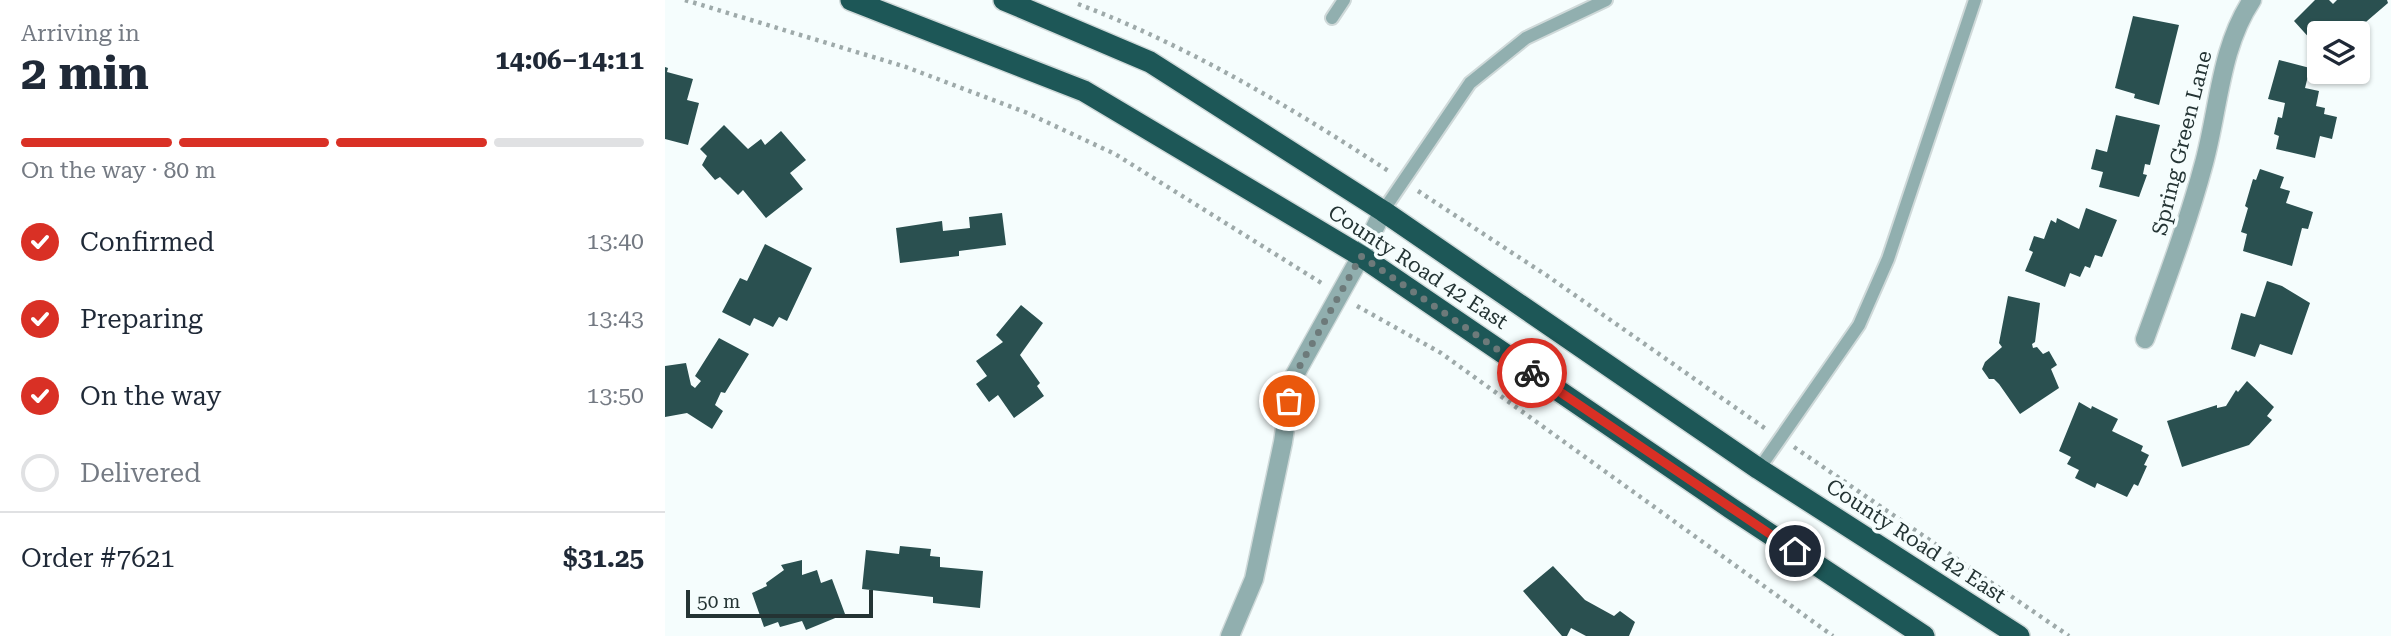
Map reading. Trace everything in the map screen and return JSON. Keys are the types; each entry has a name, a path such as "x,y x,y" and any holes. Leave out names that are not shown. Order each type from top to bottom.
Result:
{"highway":[{"name":"County Road 42 East","path":"851,0 1084,91 1361,256 1732,509 1924,636"},
{"name":"County Road 42 East","path":"1004,0 1150,62 1383,211 1759,469 2019,636"}],"street":[{"name":"Spring Green Lane","path":"2145,340 2192,207 2233,37 2252,0"},
{"path":"1230,636 1254,579 1283,442 1292,380 1383,211"}],"lane":[{"path":"1332,18 1344,0"},
{"path":"1383,211 1470,83 1526,38 1606,0"},
{"path":"1759,469 1859,325 1888,259 1970,2"}],"path":[{"path":"685,0 906,67 1025,111 1115,154 1339,295 1441,353 1833,636"},
{"path":"1068,0 1136,26 1302,115 1549,277 2069,636"}],"building":[{"path":"2315,0 2329,0 2333,4 2337,0 2387,0 2388,3 2367,21 2307,21 2307,35 2294,21"},
{"path":"2133,16 2179,25 2159,105 2134,98 2135,94 2115,88"},
{"path":"2279,60 2307,67 2305,88 2319,91 2316,106 2325,108 2324,114 2337,117 2332,139 2320,136 2315,158 2276,149 2279,136 2274,134 2278,117 2282,118 2285,103 2268,99"},
{"path":"665,67 668,68 667,72 693,79 687,100 699,103 688,145 665,139"},
{"path":"2116,115 2160,125 2150,165 2145,164 2143,174 2147,175 2139,197 2099,187 2103,172 2091,169 2096,149 2107,152"},
{"path":"724,125 748,149 761,139 765,145 781,131 806,160 790,173 803,189 766,218 743,190 738,195 720,177 715,180 702,165 707,156 700,149"},
{"path":"2260,169 2284,177 2280,188 2290,191 2286,203 2313,212 2308,229 2302,228 2292,266 2243,251 2247,234 2241,232 2248,208 2245,206 2253,179 2256,180"},
{"path":"2086,208 2117,220 2102,257 2095,255 2090,268 2085,266 2080,277 2070,273 2065,287 2025,271 2033,252 2029,250 2034,236 2044,239 2051,220 2056,223 2057,218 2079,229"},
{"path":"1002,213 1006,245 959,251 959,256 900,263 896,228 942,221 943,231 970,228 969,217"},
{"path":"765,244 812,268 787,321 779,317 773,327 754,318 750,326 722,312 740,278 747,281"},
{"path":"2267,281 2282,286 2310,303 2292,355 2260,344 2255,357 2231,349 2241,313 2255,317"},
{"path":"2008,296 2040,303 2033,348 2037,347 2043,354 2049,351 2057,365 2051,369 2059,388 2020,414 1999,384 1994,379 1989,379 1982,369 1985,362 2002,347 1999,343"},
{"path":"1021,305 1043,323 1020,355 1040,383 1037,386 1044,396 1014,418 998,395 989,402 976,384 987,376 976,361 1003,342 996,335"},
{"path":"719,338 749,354 725,393 721,392 715,405 723,411 712,429 687,413 665,417 665,366 686,363 691,385 695,388 701,381 695,376"},
{"path":"2247,381 2274,407 2267,416 2272,420 2249,445 2182,467 2167,421 2217,405 2217,408 2226,406 2236,390 2238,392"},
{"path":"2079,402 2118,419 2112,431 2143,446 2141,451 2149,455 2138,486 2134,484 2127,497 2097,483 2095,488 2075,478 2079,470 2067,464 2071,457 2059,451"},
{"path":"900,546 931,549 930,556 940,557 940,567 983,571 980,608 933,603 933,597 862,589 866,550 899,554"},
{"path":"802,560 802,575 817,570 821,583 832,579 845,614 806,630 802,621 780,627 778,622 764,627 752,593 767,586 766,583 784,570 781,565"},
{"path":"1553,566 1585,600 1614,616 1620,611 1635,622 1629,636 1586,636 1571,628 1567,636 1562,636 1523,591"}],"way so far":[{"path":"1289,401 1292,380 1361,256 1532,373"}],"route":[{"path":"1532,373 1795,551"}]}
